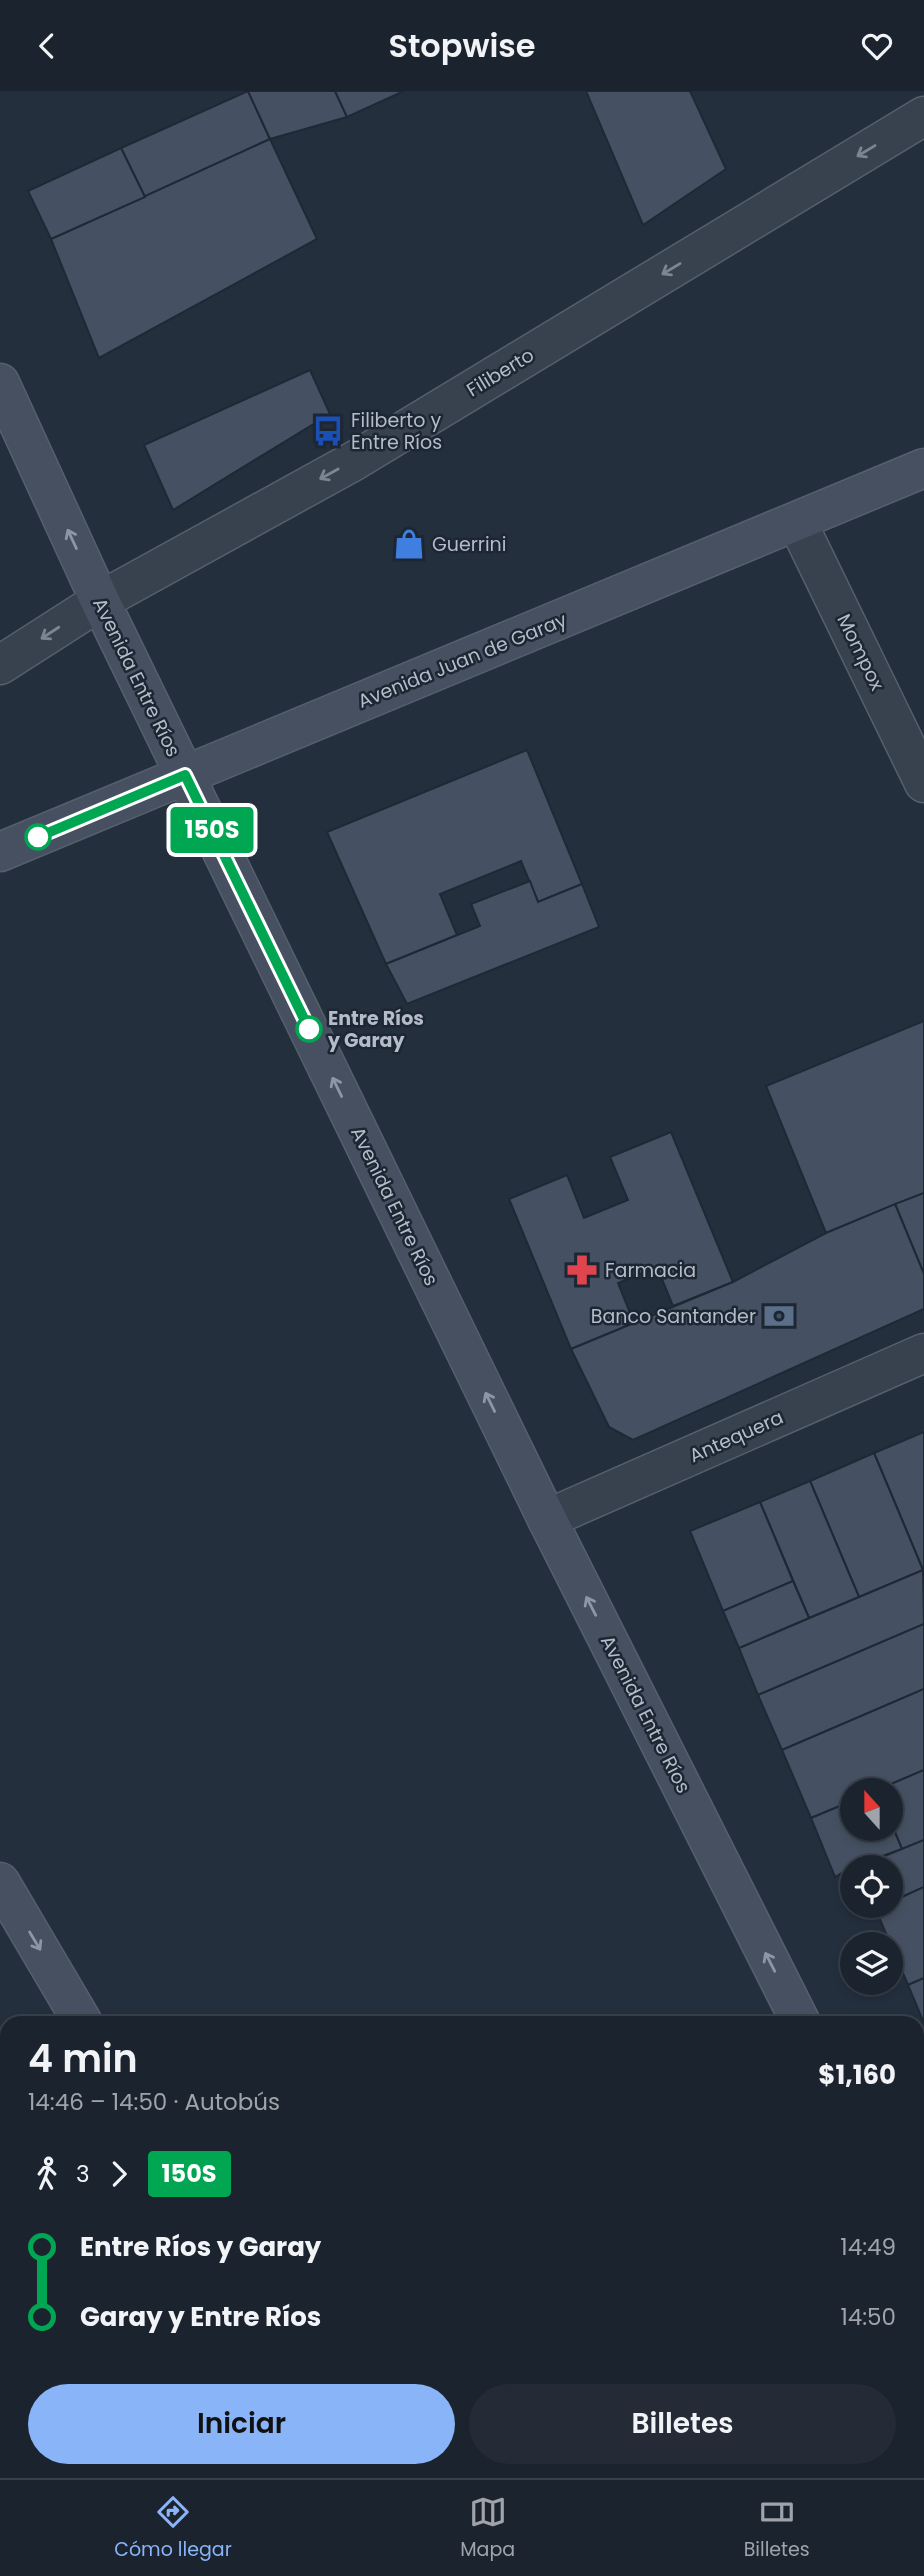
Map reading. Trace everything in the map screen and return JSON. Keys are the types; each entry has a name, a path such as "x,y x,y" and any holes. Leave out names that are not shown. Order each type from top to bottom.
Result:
{"main road":[{"name":"Avenida Entre Ríos","path":"0,383 100,601 547,1519 797,2016"},
{"name":"Avenida Juan de Garay","path":"0,852 924,468"},
{"path":"0,1882 79,2016"}],"street":[{"name":"Filiberto","path":"0,665 100,601 354,461 924,115"},
{"name":"Mompox","path":"797,522 924,783"},
{"name":"Antequera","path":"547,1519 924,1353"}],"building":[{"path":"248,91 270,139 145,197 121,148"},
{"path":"248,91 335,91 347,117 270,139"},
{"path":"335,91 404,91 347,117"},
{"path":"586,91 690,91 726,169 643,225"},
{"path":"270,139 317,239 99,358 51,239"},
{"path":"121,148 145,197 51,239 28,191"},
{"path":"310,370 330,414 173,510 144,445"},
{"path":"527,750 582,884 538,902 521,861 440,894 457,935 386,964 327,832"},
{"path":"530,881 538,902 582,884 599,927 407,1004 386,964 480,926 471,904"},
{"path":"924,1021 924,1193 826,1233 766,1086"},
{"path":"671,1132 733,1282 673,1306 657,1267 618,1283 634,1323 571,1349 509,1199 567,1175 584,1218 628,1200 610,1157"},
{"path":"924,1193 924,1274 895,1204"},
{"name":"Banco Santander","path":"895,1204 924,1274 924,1309 633,1440 609,1427 571,1349 733,1282 826,1233"},
{"path":"924,1432 924,1572 874,1453"},
{"path":"874,1453 923,1570 859,1597 810,1481"},
{"path":"810,1481 859,1597 809,1618 760,1502"},
{"path":"760,1502 793,1581 723,1611 690,1531"},
{"path":"923,1570 924,1624 758,1695 739,1648"},
{"path":"793,1581 809,1618 739,1648 723,1611"},
{"path":"924,1624 924,1689 782,1750 758,1695"},
{"path":"924,1689 924,1770 903,1779 840,1778 840,1806 811,1818 782,1750"},
{"path":"924,1770 924,1840 902,1849 899,1841 903,1841 903,1779"},
{"path":"840,1806 840,1841 899,1841 902,1849 885,1855 840,1855 840,1874 835,1877 811,1818"},
{"path":"924,1840 924,1887 903,1897 903,1855 887,1855"},
{"path":"924,1887 924,1978 908,1985 903,1973 903,1932 885,1932 879,1918 903,1918 903,1897"},
{"path":"924,1978 924,2016 921,2016 908,1985"}],"bus line":[{"name":"150S","path":"38,837 185,775 309,1029"}],"place":[{"name":"Filiberto y Entre Ríos","path":"328,431"},
{"name":"Guerrini","path":"409,544"},
{"name":"Entre Ríos y Garay","path":"309,1029"},
{"name":"Farmacia","path":"582,1270"},
{"name":"Banco Santander","path":"779,1316"}]}
